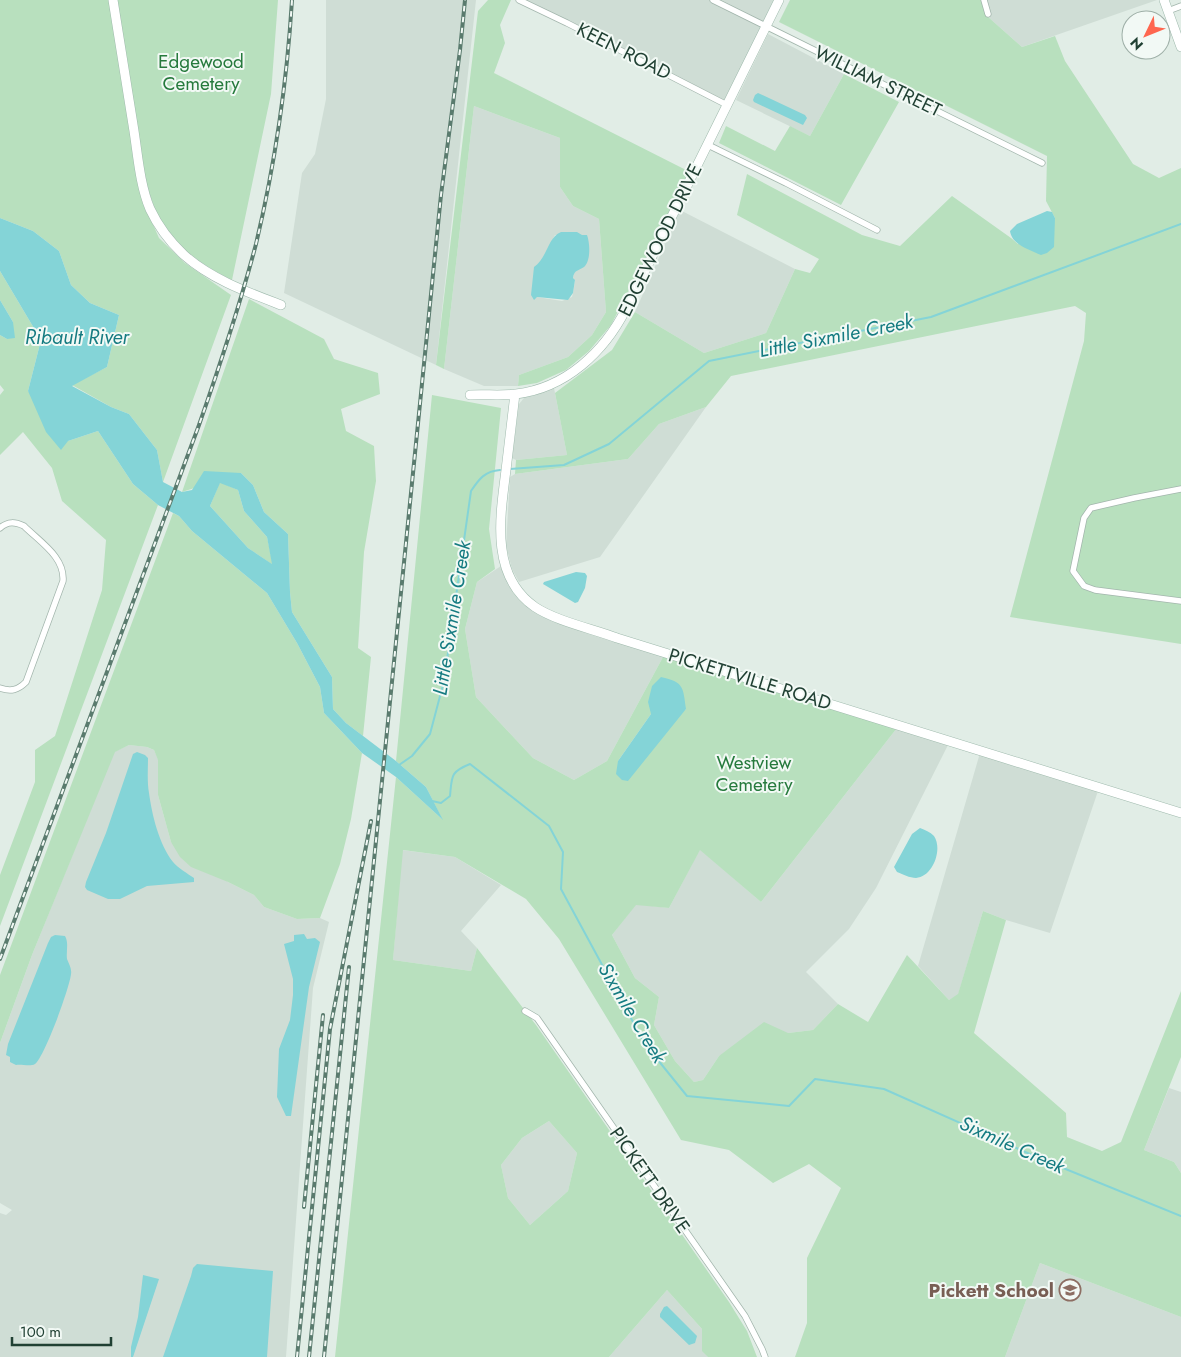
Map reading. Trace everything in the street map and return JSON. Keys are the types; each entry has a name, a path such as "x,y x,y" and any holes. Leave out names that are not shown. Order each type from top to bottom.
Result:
{"street":[{"path":"113,0 141,177 156,220 182,254 207,272 243,290 281,305"},
{"name":"KEEN ROAD","path":"519,0 567,22 727,105"},
{"name":"WILLIAM STREET","path":"713,0 1042,163"},
{"name":"EDGEWOOD DRIVE","path":"470,395 515,394 539,389 570,374 591,358 610,338 779,0"},
{"path":"984,0 988,14"},
{"path":"1171,19 1181,47"},
{"path":"708,145 876,230"},
{"name":"PICKETTVILLE ROAD","path":"515,394 501,502 501,550 506,569 515,586 524,597 543,612 708,666 1181,813"},
{"path":"1181,489 1091,508 1084,518 1073,571 1084,586 1095,590 1181,601"},
{"path":"0,528 9,522 24,526 56,556 63,570 63,581 26,682 16,690 6,691 0,688"},
{"name":"PICKETT DRIVE","path":"525,1011 537,1018 745,1316 765,1357"}],"shaded area":[{"path":"326,0 476,0 436,365 284,293 302,173 315,154 326,99"},
{"path":"524,0 776,0 726,101"},
{"path":"981,0 1157,0 1128,10 1121,10 1121,13 1022,47 987,16"},
{"path":"768,34 844,74 810,136 736,100"},
{"path":"474,106 560,138 560,187 573,206 599,219 606,312 592,335 568,357 519,375 518,386 484,386 444,369","holes":["555,235 582,235 578,269 574,273 573,278 575,281 572,297 562,301 537,297 541,262"]},
{"path":"680,210 795,269 766,333 704,353 635,312"},
{"path":"554,388 567,455 516,460 512,458 519,404 524,398"},
{"path":"706,407 600,557 519,582 512,569 506,546 510,477 515,474 628,459 659,424"},
{"path":"501,566 509,583 549,619 663,657 607,761 574,780 533,758 476,697 465,629 477,582"},
{"path":"897,728 949,743 876,888 849,929 806,972 838,1004 813,1030 788,1033 719,1056 703,1080 694,1082 675,1061 654,1025 659,997 635,978 612,935 636,904 669,908 700,849 761,902"},
{"path":"129,745 147,747 154,750 158,759 158,795 171,842 228,882 254,895 264,907 297,919 320,918 329,922 313,988 286,1357 0,1357 0,1213 6,1215 12,1210 0,1203 0,1043 32,955 114,752"},
{"path":"980,753 1098,791 1050,933 983,911 958,995 949,1000 918,966"},
{"path":"402,850 455,857 501,885 461,931 477,948 471,971 393,960"},
{"path":"1169,1088 1181,1092 1181,1173 1174,1162 1144,1150"},
{"path":"549,1121 577,1153 568,1191 530,1225 508,1198 501,1165 522,1138"},
{"name":"Pickett School","path":"1040,1263 1181,1317 1181,1357 1005,1357"},
{"path":"667,1290 702,1329 702,1350 708,1357 609,1357"}],"green space":[{"path":"0,0 109,0 148,213 159,238 185,263 231,295 163,482 157,450 129,414 111,407 72,385 107,367 119,315 90,303 71,285 59,251 33,231 0,218"},
{"name":"Edgewood Cemetery","path":"117,0 278,0 271,94 232,280 187,252 169,232 155,209 146,183"},
{"path":"488,0 511,0 500,25 505,43 494,73 690,172 611,325 589,351 566,370 537,383 518,386 519,375 568,357 592,335 606,312 599,219 573,206 560,187 560,138 474,106 444,369 436,365 478,11"},
{"path":"790,0 981,0 987,16 1022,47 1055,36 1065,61 1133,164 1159,178 1181,168 1181,644 1010,617 1084,341 1086,313 1075,306 731,376 706,407 659,424 628,459 515,474 516,460 567,455 555,393 612,350 635,312 704,353 766,333 795,269 810,273 819,259 737,215 747,174 862,235 900,246 952,196 1018,244 1055,218 1046,201 1047,156 779,22"},
{"path":"844,74 899,102 841,205 719,143 726,126 775,151 790,126 810,136"},
{"path":"0,271 41,340 28,391 68,441 98,431 133,484 158,505 0,926 0,875 35,782 35,750 55,736 102,590 106,540 62,501 52,468 23,432 0,455 0,395 4,390 0,385 0,335 7,339 13,322 0,300"},
{"path":"249,299 324,339 334,359 378,373 380,394 341,409 346,431 374,446 376,481 364,552 358,648 371,657 363,736 346,723 333,709 332,677 292,612 288,534 264,512 253,485 241,473 182,492"},
{"name":"Westview Cemetery","path":"432,395 501,408 489,529 495,569 477,582 465,629 476,697 533,758 574,780 607,761 663,657 897,728 761,902 700,850 669,908 636,905 612,935 635,978 659,997 654,1025 675,1061 694,1082 703,1080 719,1056 764,1022 788,1033 813,1030 838,1004 868,1022 907,955 949,1000 958,994 983,911 1006,920 974,1033 1066,1113 1067,1137 1102,1151 1121,1142 1181,991 1181,1057 1144,1150 1174,1162 1181,1173 1181,1317 1040,1263 1005,1357 795,1357 807,1323 807,1258 841,1188 809,1164 773,1183 729,1150 681,1140 559,939 526,899 455,857 403,850 393,960 471,971 477,948 536,1025 729,1302 747,1331 757,1357 708,1357 702,1351 702,1329 667,1290 609,1357 335,1357 396,777 442,819 426,787 396,761","holes":["651,708 686,709 618,761 651,714","549,1121 577,1153 568,1191 530,1225 508,1198 501,1165 522,1138"]},
{"path":"220,482 238,490 244,511 267,537 273,565 248,548 210,506"},
{"path":"173,513 179,516 192,531 267,593 297,643 320,687 324,713 362,753 351,819 340,864 320,918 297,919 264,907 254,895 191,867 180,857 171,842 158,795 158,760 154,750 147,747 129,745 115,752 32,955 0,1043 0,975"}],"water":[{"path":"758,93 805,115 807,118 803,125 754,102 755,95"},
{"path":"1047,211 1052,212 1055,218 1054,247 1041,255 1014,240 1010,231 1017,224"},
{"name":"Ribault River","path":"0,218 33,231 59,251 71,285 90,303 119,315 107,367 72,386 111,407 129,414 157,450 163,482 182,492 192,490 204,471 241,473 253,485 264,512 288,534 292,612 332,677 333,709 346,723 396,761 426,787 443,820 396,777 362,753 324,713 320,687 297,643 267,593 192,531 179,516 158,505 133,484 98,431 68,441 61,450 46,432 28,391 41,340 0,271","holes":["220,483 238,490 244,511 267,537 272,564 248,548 210,506"]},
{"path":"561,232 577,232 587,235 589,243 588,261 584,267 574,273 573,293 568,300 537,297 534,300 531,295 534,267 539,263 556,235"},
{"path":"0,300 13,322 15,338 7,339 0,335"},
{"path":"576,572 585,573 587,576 585,588 578,602 575,603 543,584 544,582"},
{"path":"661,677 674,681 681,687 686,709 628,781 622,780 616,774 618,761 651,714 648,702 652,686"},
{"path":"137,752 148,758 150,802 154,820 164,847 173,862 194,878 194,882 147,886 120,899 108,899 87,890 85,887 133,754"},
{"path":"920,828 934,836 937,841 937,855 932,868 927,873 914,878 897,872 894,867 912,834"},
{"path":"304,934 307,939 315,938 320,942 309,987 291,1116 286,1116 277,1097 279,1049 290,1020 293,995 293,979 284,944 294,941 294,935"},
{"path":"55,935 65,936 67,941 67,959 71,972 70,981 56,1022 39,1059 33,1065 16,1065 10,1062 10,1057 6,1055 8,1044 48,943 51,937"},
{"path":"197,1264 273,1271 267,1357 163,1357 193,1268"},
{"path":"143,1275 159,1279 133,1357 131,1357 131,1347 138,1317"},
{"path":"667,1306 697,1336 695,1343 689,1345 660,1317 664,1307"}],"waterway":[{"name":"Little Sixmile Creek","path":"510,469 564,465 609,444 709,361 931,317 1181,224"},
{"name":"Little Sixmile Creek","path":"399,765 412,756 430,734 444,681 471,491 483,476 500,470"},
{"name":"Sixmile Creek","path":"432,801 441,803 450,796 455,772 470,764 549,826 563,852 561,889 645,1044 687,1096 789,1106 815,1079 884,1089 1041,1159 1181,1216"}],"railway":[{"path":"0,959 199,425 236,312 256,244 274,153 287,61 292,0"},
{"path":"324,1357 441,195 465,0"},
{"path":"297,1357 330,1029 371,821"},
{"path":"309,1357 349,967"},
{"path":"304,1207 323,1015"}],"place":[{"name":"Pickett School","path":"1070,1290"}]}
